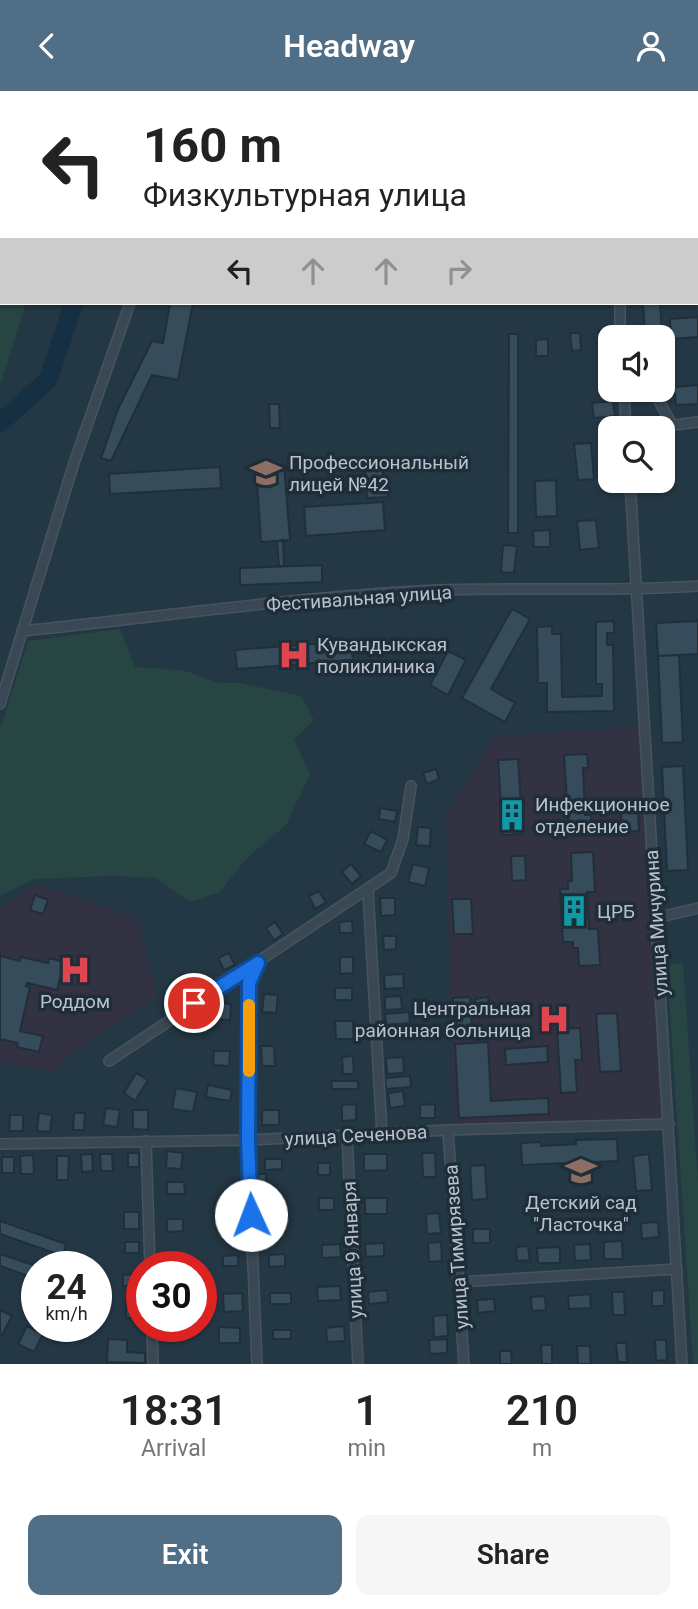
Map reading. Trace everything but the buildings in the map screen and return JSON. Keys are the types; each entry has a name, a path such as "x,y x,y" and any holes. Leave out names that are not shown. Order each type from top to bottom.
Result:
{"street":[{"path":"0,704 74,463 129,305"},
{"path":"620,305 621,325"},
{"path":"675,423 698,422"},
{"name":"улица Мичурина","path":"631,493 682,1364"},
{"name":"Фестивальная улица","path":"22,631 247,606 436,590 637,590 698,586"},
{"path":"109,1061 391,873 403,839 411,786"},
{"path":"368,890 382,1135"},
{"path":"656,918 698,908"},
{"path":"257,1364 248,1140 249,983 258,963"},
{"name":"улица Сеченова","path":"0,1144 248,1140 669,1124"},
{"name":"улица Тимирязева","path":"448,1131 464,1364"},
{"name":"улица 9 Января","path":"347,1136 358,1364"},
{"path":"146,1141 149,1251"},
{"path":"459,1282 677,1269"},
{"path":"152,1342 153,1364"}],"shaded area":[{"name":"Центральная районная больница","path":"638,727 664,1120 453,1126 446,815 494,736"},
{"name":"Роддом","path":"37,884 138,919 157,998 66,1057 56,1072 0,1062 0,907"}],"green space":[{"path":"0,305 25,305 25,306 0,386"},
{"path":"120,629 135,667 183,670 218,683 240,683 301,696 314,720 294,740 310,774 286,825 247,858 220,892 190,902 156,878 113,876 34,879 0,896 0,730 28,641"},
{"path":"683,962 698,1181 698,1364 693,1364 667,965"}],"waterway":[{"path":"0,423 48,380 73,305"}],"slow traffic":[{"path":"249,1005 249,1071"}],"place":[{"name":"Профессиональный лицей №42","path":"266,473"},
{"name":"Кувандыкская поликлиника","path":"294,655"},
{"name":"Инфекционное отделение","path":"512,815"},
{"name":"ЦРБ","path":"574,911"},
{"name":"Роддом","path":"75,970"},
{"name":"Центральная районная больница","path":"554,1019"},
{"name":"Детский сад \"Ласточка\"","path":"581,1171"}],"route":[{"path":"194,1003 258,963 249,983 248,1140 251,1215"}]}
